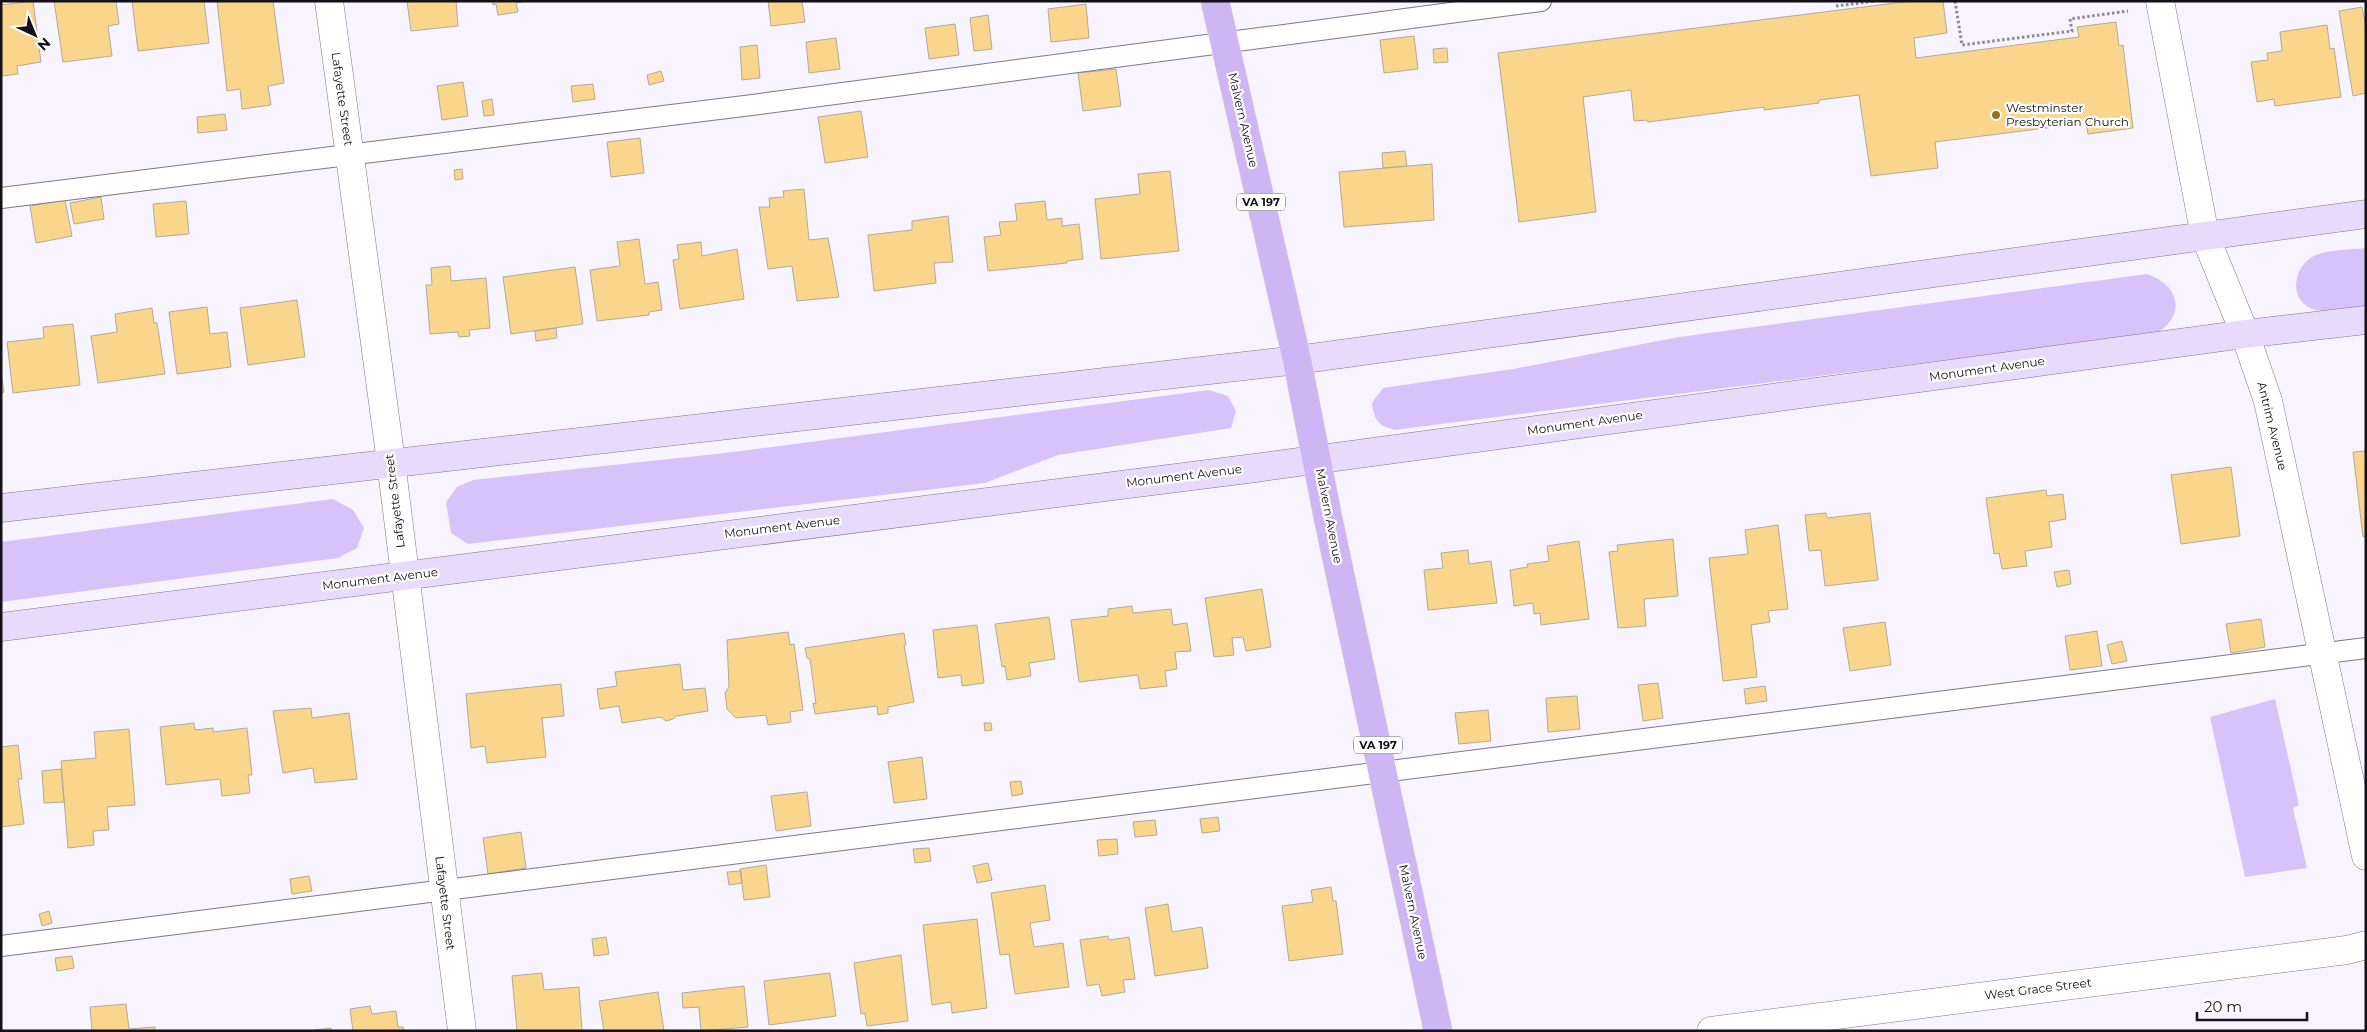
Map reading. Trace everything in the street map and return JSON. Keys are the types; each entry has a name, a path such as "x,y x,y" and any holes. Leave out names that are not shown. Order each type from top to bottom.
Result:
{"main road":[{"name":"Malvern Avenue","path":"1215,1 1297,360 1438,1031"}],"street":[{"name":"Lafayette Street","path":"329,1 391,462 462,1031"},
{"name":"Antrim Avenue","path":"2160,1 2205,236 2245,334 2268,401 2366,856"},
{"path":"1,508 1297,360 2366,214"},
{"name":"Monument Avenue","path":"1,627 1317,459 2245,334 2366,320"},
{"name":"West Grace Street","path":"1711,1031 2348,950 2366,945"}],"lane":[{"path":"1,198 349,156 1225,44 1541,1"},
{"path":"1,946 444,888 2366,648"}],"path":[{"path":"1836,6 1875,1"},
{"path":"1955,1 1962,45 2072,32 2070,19 2134,10"}],"shaded area":[{"path":"2366,248 2366,306 2322,311 2307,306 2300,300 2296,284 2302,267 2308,260 2316,255 2328,252"},
{"path":"2147,274 2166,285 2172,292 2175,300 2173,316 2158,333 1394,430 1378,421 1373,409 1372,403 1383,388 1513,369 1679,337"},
{"path":"1209,390 1228,396 1236,411 1231,428 1058,455 985,483 468,544 451,533 446,502 457,487 473,480 725,453"},
{"path":"333,499 353,510 364,528 357,548 338,558 1,602 1,542"},
{"path":"2275,699 2299,805 2293,808 2307,868 2245,877 2210,717"}],"building":[{"path":"33,1 41,62 17,66 18,74 1,76 1,5"},
{"path":"54,1 116,1 119,24 108,26 112,56 63,62"},
{"path":"132,1 204,1 209,43 138,51"},
{"path":"217,1 273,1 284,83 268,86 271,105 242,109 240,89 227,91"},
{"path":"407,1 456,1 458,26 411,31"},
{"path":"492,1 527,1 516,3 518,12 498,15 496,4 493,5"},
{"path":"768,1 802,1 805,22 771,26"},
{"name":"Westminster Presbyterian Church","path":"1911,1 1943,1 1947,33 1914,38 1916,58 2079,37 2077,27 2116,22 2119,46 2123,45 2133,128 2088,134 2086,123 1935,142 1938,168 1871,176 1859,95 1819,100 1819,103 1764,110 1764,107 1648,122 1647,120 1634,121 1631,90 1583,97 1596,212 1519,222 1498,53"},
{"path":"1086,4 1089,38 1051,42 1048,9"},
{"path":"2362,7 2366,26 2366,93 2353,96 2339,11"},
{"path":"988,15 992,49 974,51 970,18"},
{"path":"955,24 959,55 929,59 925,28"},
{"path":"2327,25 2330,49 2334,48 2341,97 2275,106 2274,99 2257,102 2251,62 2268,60 2267,53 2282,51 2280,32"},
{"path":"1414,36 1418,69 1384,73 1380,40"},
{"path":"836,38 840,69 809,73 806,42"},
{"path":"757,45 760,78 742,80 740,47"},
{"path":"1447,48 1448,62 1434,63 1433,49"},
{"path":"1116,69 1121,106 1083,111 1078,73"},
{"path":"661,71 664,81 649,85 647,75"},
{"path":"463,82 468,116 442,120 437,86"},
{"path":"593,84 595,99 573,102 571,86"},
{"path":"492,99 494,115 484,116 482,101"},
{"path":"861,111 868,157 825,163 818,117"},
{"path":"225,114 227,130 198,133 197,117"},
{"path":"640,138 644,173 611,177 607,142"},
{"path":"1405,151 1407,166 1383,168 1382,153"},
{"path":"1432,164 1434,220 1344,227 1339,172"},
{"path":"462,169 463,179 455,180 454,170"},
{"path":"1170,171 1179,251 1101,259 1095,199 1140,194 1138,174"},
{"path":"804,189 809,240 828,238 839,297 797,301 792,266 768,269 759,207 770,207 769,198 784,197 783,191"},
{"path":"101,197 104,219 74,224 70,203"},
{"path":"65,200 72,236 36,243 30,206"},
{"path":"186,201 189,234 156,237 153,204"},
{"path":"1045,201 1047,220 1062,218 1062,226 1079,224 1083,259 1067,261 1067,263 988,271 984,237 1001,235 999,222 1017,221 1015,204"},
{"path":"948,216 953,262 934,263 936,283 874,291 868,235 912,230 912,221"},
{"path":"639,239 645,284 658,282 662,310 649,312 649,315 597,321 590,270 620,266 617,242"},
{"path":"701,242 702,256 737,249 744,299 680,309 673,260 679,259 677,245"},
{"path":"450,266 451,281 486,278 490,328 469,330 470,336 459,337 458,332 430,334 426,285 432,285 431,268"},
{"path":"575,267 583,324 511,334 503,277"},
{"path":"297,300 305,357 248,365 240,308"},
{"path":"207,307 210,334 227,332 231,367 177,374 169,312"},
{"path":"152,308 154,323 157,323 165,374 98,383 91,336 117,332 115,314"},
{"path":"73,324 80,385 13,393 7,342 44,338 43,327"},
{"path":"556,328 557,338 536,341 535,331"},
{"path":"1,373 4,392 1,393"},
{"path":"2366,451 2366,536 2363,537 2353,452"},
{"path":"2231,467 2240,536 2181,544 2171,475"},
{"path":"2046,490 2047,496 2063,494 2066,519 2049,522 2052,547 2025,551 2027,566 2002,569 1999,553 1994,554 1986,498"},
{"path":"1826,513 1827,518 1870,513 1878,580 1825,586 1821,550 1809,551 1805,515"},
{"path":"1778,525 1788,609 1768,611 1770,622 1751,625 1757,677 1723,681 1709,558 1748,554 1745,530"},
{"path":"1673,539 1678,596 1644,599 1646,626 1618,628 1609,552 1618,551 1617,545"},
{"path":"1579,541 1589,619 1541,625 1540,613 1534,614 1533,603 1514,606 1510,570 1528,567 1527,564 1549,561 1547,546"},
{"path":"1468,550 1469,564 1491,561 1497,603 1428,610 1424,570 1443,568 1441,553"},
{"path":"2069,570 2071,584 2057,587 2054,572"},
{"path":"1262,589 1271,647 1246,651 1243,637 1232,638 1234,655 1214,657 1205,598"},
{"path":"1132,606 1133,613 1171,609 1173,625 1187,623 1191,651 1175,652 1177,669 1165,671 1167,686 1140,689 1138,675 1079,682 1071,620 1108,616 1108,609"},
{"path":"1049,617 1055,659 1029,663 1031,676 1007,680 1005,666 1002,667 995,624"},
{"path":"2261,619 2265,647 2231,653 2226,624"},
{"path":"1885,622 1891,665 1850,671 1843,628"},
{"path":"977,625 984,683 962,686 961,675 938,678 933,630"},
{"path":"2097,631 2102,666 2070,670 2065,636"},
{"path":"788,632 790,645 794,644 803,710 790,712 791,722 768,725 766,715 736,718 727,709 725,693 729,687 727,640"},
{"path":"904,633 906,645 904,645 914,702 888,707 888,713 878,715 877,706 815,714 813,703 816,704 810,659 807,658 805,648"},
{"path":"2122,641 2127,661 2112,664 2107,645"},
{"path":"680,664 683,690 705,688 708,711 676,716 666,721 661,717 622,723 619,706 600,709 597,689 617,686 615,672"},
{"path":"1658,683 1663,718 1643,721 1638,685"},
{"path":"561,684 564,716 542,718 546,757 487,763 485,746 471,748 466,694"},
{"path":"1765,686 1767,701 1746,704 1744,689"},
{"path":"1577,696 1580,729 1548,732 1546,698"},
{"path":"311,708 312,718 349,713 357,779 315,783 313,768 283,773 273,711"},
{"path":"1488,710 1491,741 1459,744 1455,713"},
{"path":"194,723 195,730 213,728 213,732 247,728 252,775 248,775 250,793 222,796 220,779 166,785 160,727"},
{"path":"984,723 991,723 992,730 985,731"},
{"path":"129,729 135,805 107,807 109,830 93,831 94,845 68,848 61,761 96,758 94,732"},
{"path":"18,745 22,779 18,779 24,824 1,827 1,747"},
{"path":"922,757 927,799 894,803 888,762"},
{"path":"61,769 64,802 44,803 42,771"},
{"path":"1021,781 1023,794 1012,796 1010,782"},
{"path":"807,792 811,826 776,831 771,796"},
{"path":"1218,817 1220,831 1202,833 1200,819"},
{"path":"1155,820 1157,835 1135,837 1133,822"},
{"path":"521,832 526,868 488,874 483,838"},
{"path":"1117,839 1118,854 1099,856 1097,840"},
{"path":"929,848 931,861 915,863 913,849"},
{"path":"988,863 992,880 977,883 973,866"},
{"path":"766,865 770,897 744,900 740,869"},
{"path":"741,871 742,883 729,885 727,872"},
{"path":"309,876 312,891 292,894 290,879"},
{"path":"1045,885 1050,920 1030,923 1034,947 1063,943 1069,987 1015,994 1009,954 1000,955 991,893"},
{"path":"1331,887 1333,901 1336,901 1343,954 1289,961 1282,906 1313,902 1311,890"},
{"path":"1168,904 1172,932 1202,927 1208,968 1155,976 1145,908"},
{"path":"49,911 52,923 42,926 39,914"},
{"path":"977,919 987,1008 952,1013 951,1002 932,1005 923,925"},
{"path":"1108,936 1109,940 1129,937 1135,979 1123,980 1125,992 1102,996 1099,984 1087,986 1080,940"},
{"path":"606,937 609,954 594,956 592,939"},
{"path":"901,955 908,1021 867,1026 865,1013 861,1014 854,963"},
{"path":"72,956 74,968 57,971 55,958"},
{"path":"542,973 544,990 579,987 582,1031 517,1031 512,976"},
{"path":"830,973 836,1016 769,1025 764,981"},
{"path":"744,986 748,1027 701,1031 699,1007 683,1008 682,993"},
{"path":"658,992 664,1031 604,1031 599,1001"},
{"path":"126,1004 129,1029 155,1027 155,1031 92,1031 90,1007"},
{"path":"370,1006 372,1014 396,1011 398,1027 403,1027 404,1031 353,1031 350,1009"},
{"path":"331,1028 332,1031 314,1030"}],"place":[{"name":"Westminster Presbyterian Church","path":"1996,115"}]}
